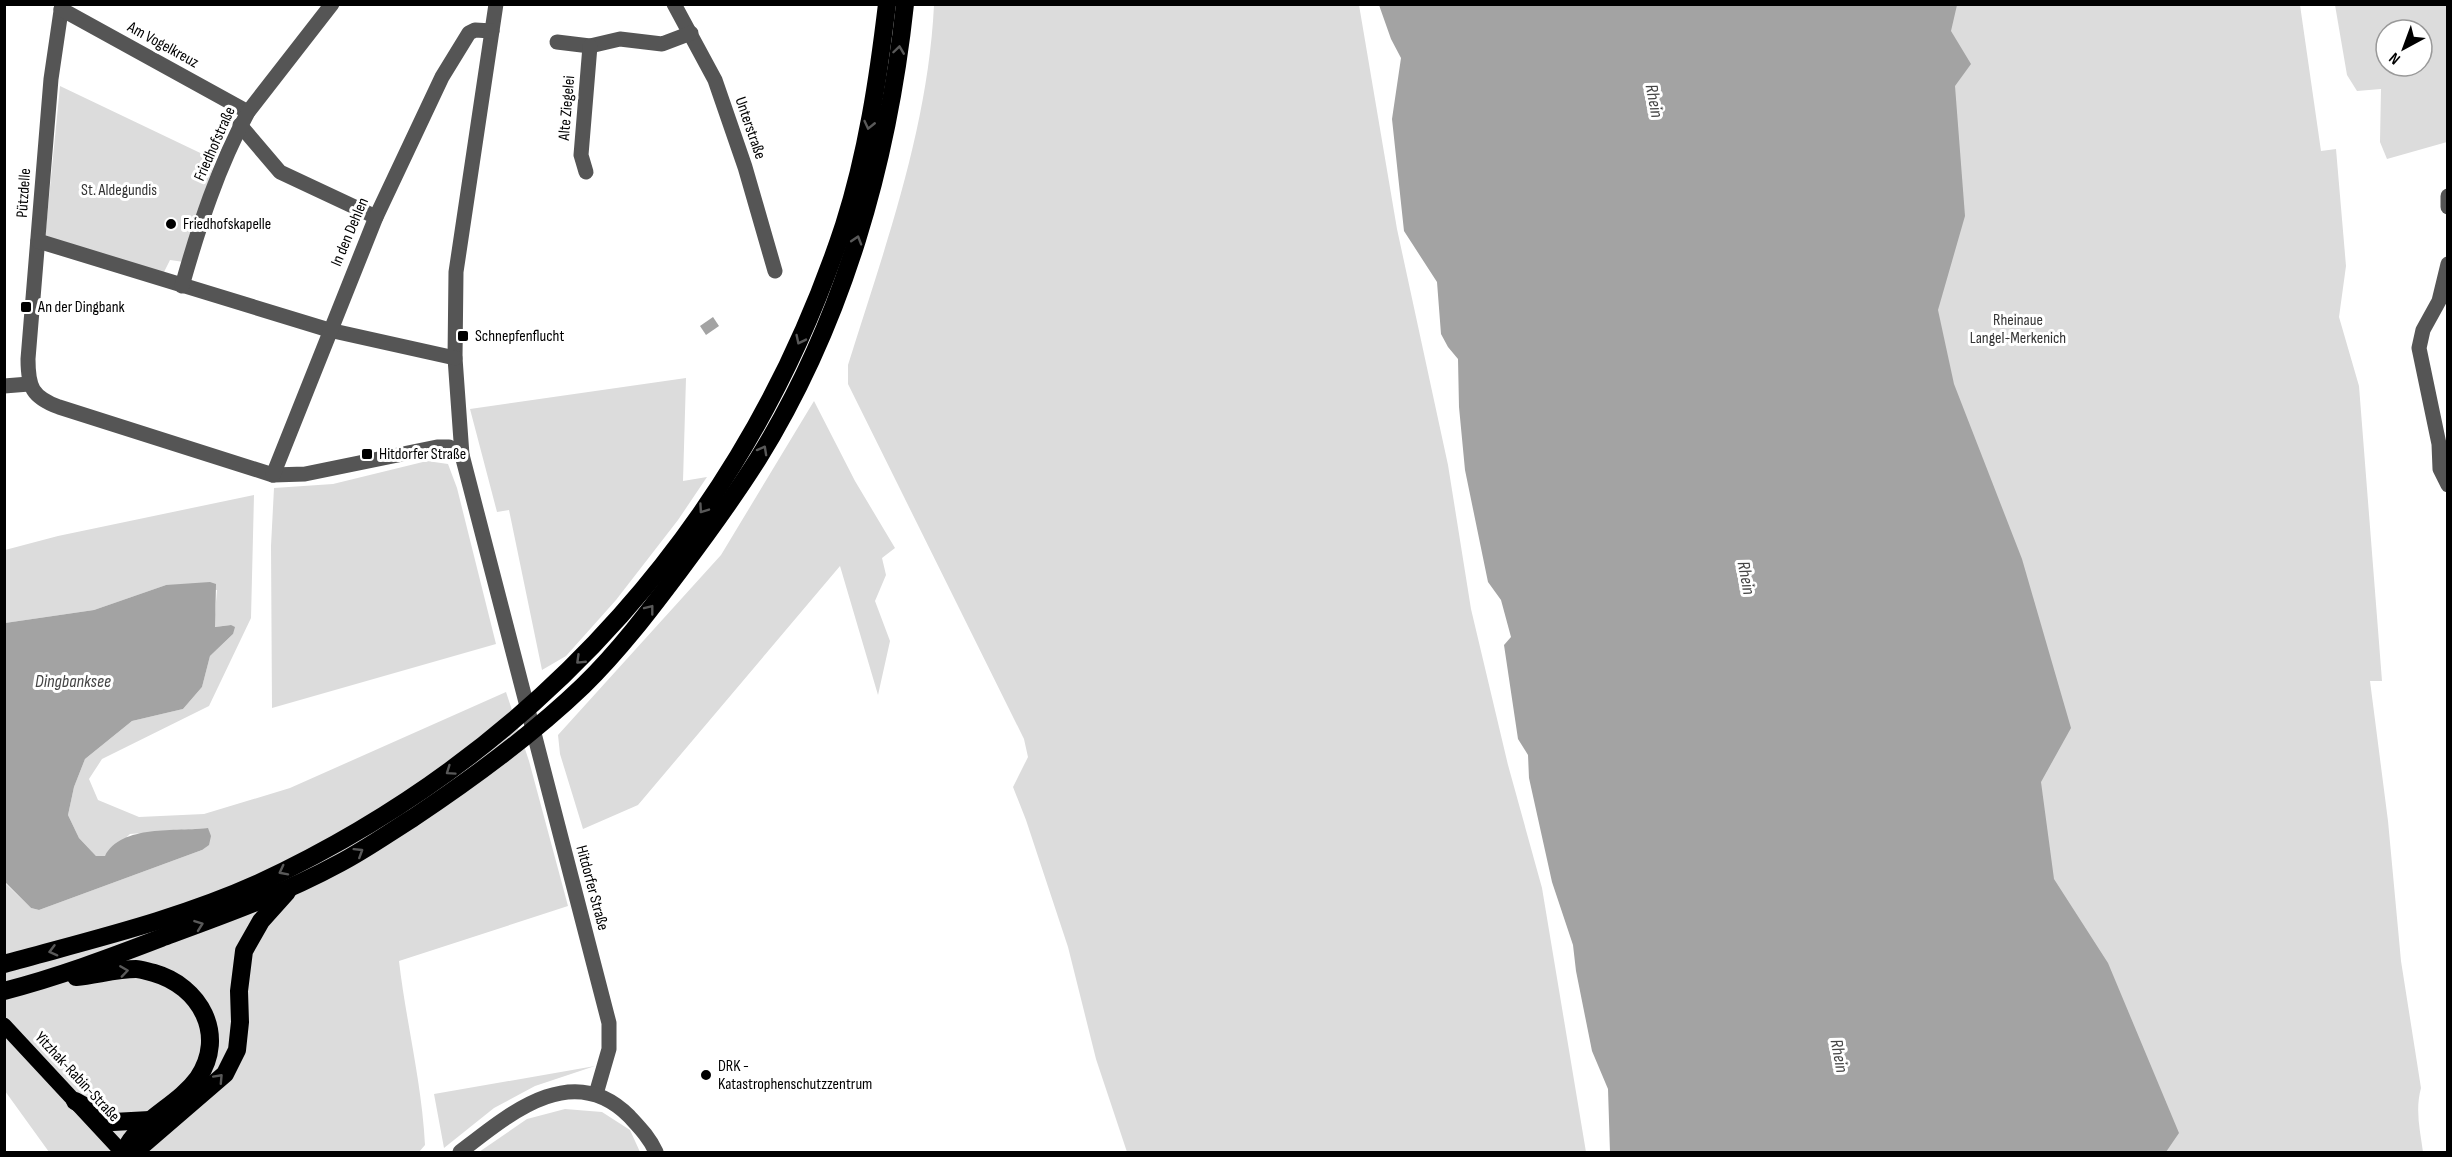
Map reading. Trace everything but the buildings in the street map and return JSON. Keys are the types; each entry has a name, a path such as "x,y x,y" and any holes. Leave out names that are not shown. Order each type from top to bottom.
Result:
{"highway":[{"path":"4,964 138,928 229,896 378,820 469,758 497,736 554,685 614,625 701,513 729,473 805,329 844,223 858,171 873,107 887,4"},
{"path":"4,991 45,980 221,916 341,863 477,776 584,685 628,637 718,521 760,456 813,355 852,256 878,167 892,105 905,4"},
{"path":"75,1101 113,1122 155,1125 225,1074 237,1050 240,1022 239,991 244,951 261,921 293,886"},
{"path":"45,980 137,969 170,978 188,990 201,1007 210,1039 208,1055 198,1077 155,1125 138,1149 124,1152"},
{"path":"155,1125 156,1152"}],"main road":[{"name":"Yitzhak-Rabin-Straße","path":"4,1025 124,1152"}],"street":[{"name":"Friedhofstraße","path":"182,286 223,162 244,119 332,4"},
{"name":"Hitdorfer Straße","path":"496,4 456,272 455,358 462,455 609,1023 609,1049 596,1094"},
{"name":"Unterstraße","path":"674,4 715,80 775,271"},
{"name":"Am Vogelkreuz","path":"61,7 244,119 280,172 376,217"},
{"name":"Pützdelle","path":"29,384 28,359 51,79 61,7"},
{"name":"In den Dehlen","path":"273,476 329,330 376,217 442,77 469,33 475,30 492,31"},
{"path":"557,42 590,46 620,39 662,44 691,33"},
{"name":"Alte Ziegelei","path":"586,172 581,155 590,46"},
{"path":"2448,196 2448,207"},
{"path":"38,241 329,330 455,358"},
{"path":"2448,264 2439,301 2423,330 2419,348 2439,444 2440,469 2448,485"},
{"path":"4,386 29,384 47,403 273,476 305,474 437,447 449,447 462,455"},
{"path":"460,1152 499,1122 541,1098 573,1091 596,1094 619,1107 649,1136 656,1152"}],"green space":[{"path":"934,5 1359,5 1397,229 1448,465 1471,609 1508,765 1542,888 1586,1152 1127,1152 1096,1059 1068,947 1013,787 1028,757 1024,739 848,384 848,365 890,232 914,142 930,51"},
{"name":"Rheinaue Langel-Merkenich","path":"1625,5 2300,5 2321,151 2336,149 2346,266 2339,317 2359,386 2382,681 2370,681 2388,821 2401,961 2421,1088 2418,1112 2423,1152 1853,1152"},
{"path":"2335,5 2447,5 2447,142 2387,159 2380,142 2381,89 2357,91 2347,75"},
{"name":"St. Aldegundis","path":"60,86 215,160 184,262 170,260 163,274 45,238"},
{"path":"686,378 683,481 707,477 678,520 616,600 566,656 542,670 509,510 497,512 470,409"},
{"path":"814,401 855,481 895,548 882,558 886,575 875,601 890,641 878,695 840,566 638,805 583,829 560,754 558,735 721,555"},
{"path":"427,461 448,464 457,488 496,644 272,708 271,546 274,488 333,484"},
{"path":"254,495 251,618 209,706 102,759 89,779 98,800 139,817 204,814 290,788 506,692 529,761 568,906 399,961 423,1122 425,1145 419,1152 49,1152 5,1091 4,882 31,908 39,910 202,850 208,828 130,834 105,856 96,856 79,838 68,815 74,787 85,759 132,721 183,709 202,687 210,656 233,634 231,625 214,627 217,590 166,585 94,610 5,623 5,550 58,536"},
{"path":"595,1066 535,1086 494,1108 444,1148 434,1094"},
{"path":"565,1109 602,1112 630,1130 640,1152 479,1152 527,1119"}],"water":[{"name":"Rhein","path":"1379,5 1957,5 1951,31 1971,64 1955,86 1965,216 1938,310 1954,384 2022,559 2071,728 2041,782 2054,879 2108,963 2179,1133 2166,1152 1610,1152 1608,1089 1592,1051 1573,945 1552,882 1529,778 1528,755 1518,739 1504,645 1511,637 1501,600 1488,582 1465,470 1459,407 1458,359 1441,334 1437,282 1404,231 1392,119 1401,58 1391,39"},
{"path":"713,317 719,326 706,335 700,326"},
{"name":"Dingbanksee","path":"210,582 216,584 215,627 231,625 235,627 233,634 210,656 202,687 183,709 132,721 85,759 74,787 68,815 79,838 96,856 105,856 123,839 151,831 208,828 211,836 209,845 202,850 39,910 31,908 5,882 5,623 94,610 166,585"}],"place":[{"name":"Friedhofskapelle","path":"171,224"},
{"name":"An der Dingbank","path":"26,307"},
{"name":"Schnepfenflucht","path":"463,336"},
{"name":"Hitdorfer Straße","path":"367,454"},
{"name":"DRK - Katastrophenschutzzentrum","path":"706,1075"}]}
